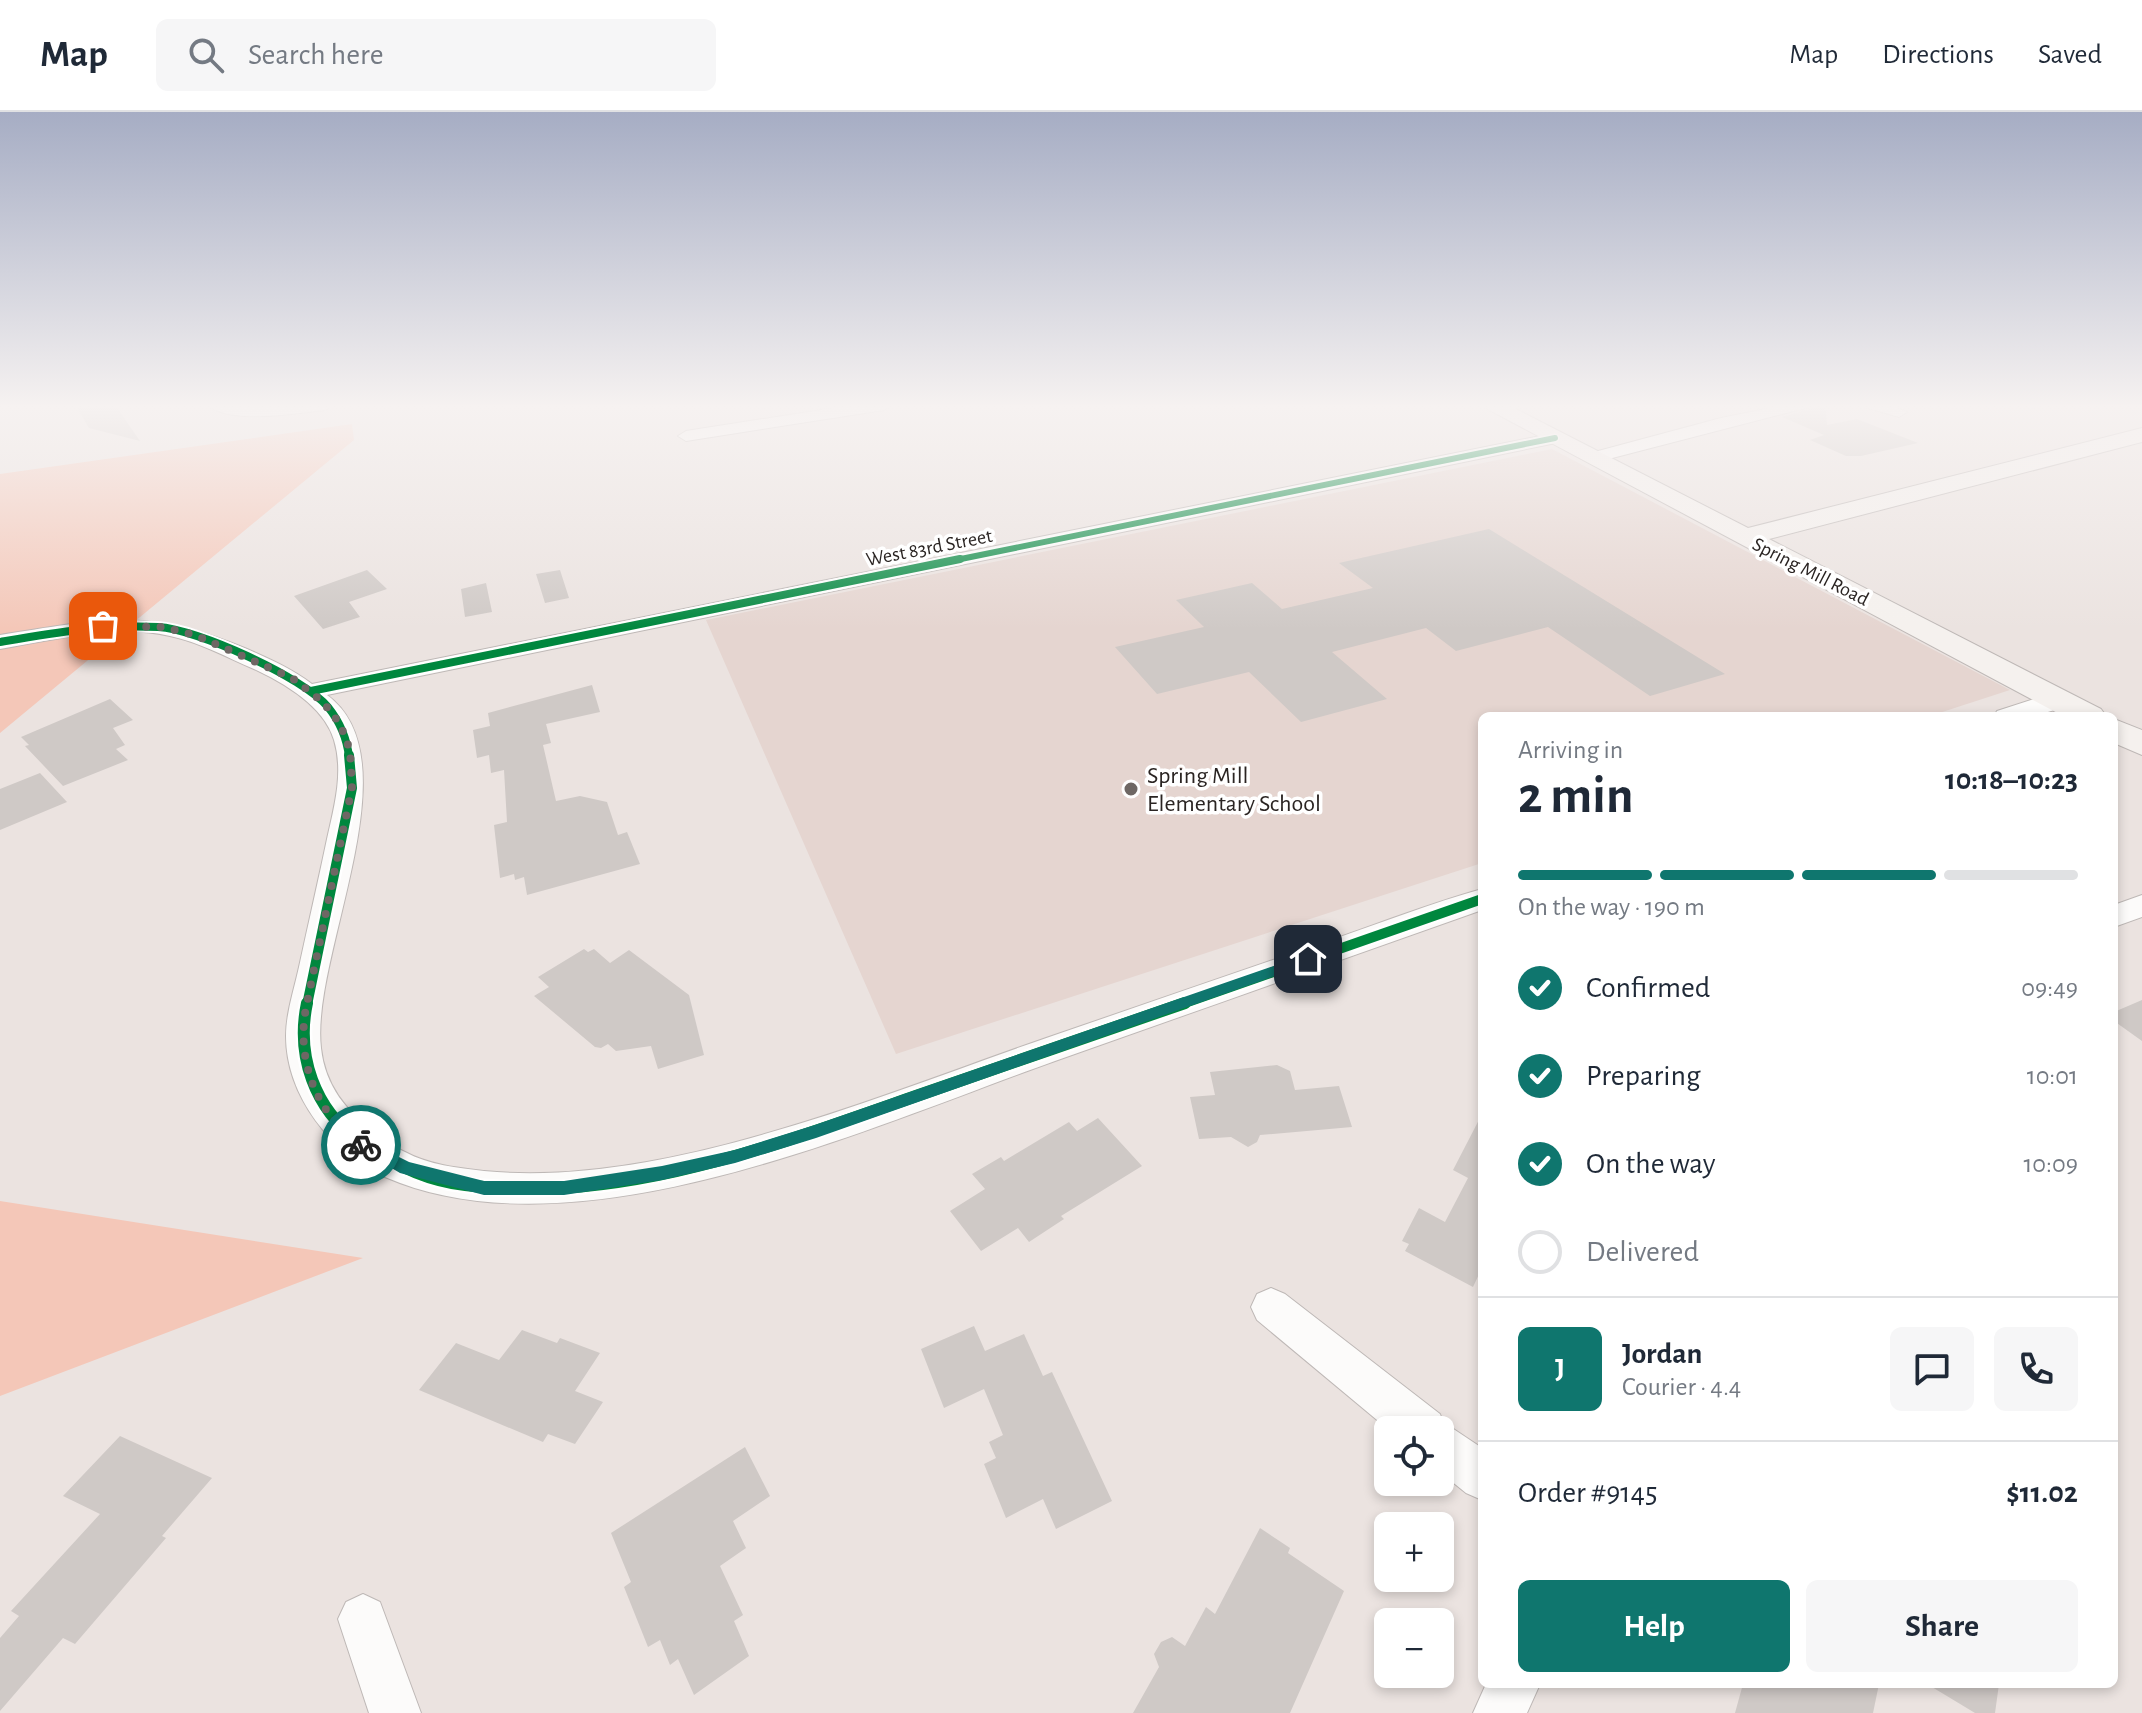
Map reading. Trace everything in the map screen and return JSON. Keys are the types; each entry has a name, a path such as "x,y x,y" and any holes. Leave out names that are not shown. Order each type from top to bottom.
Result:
{"street":[{"name":"West 83rd Street","path":"311,691 1350,480"},
{"name":"Spring Mill Road","path":"1634,480 2081,712"},
{"path":"1743,537 1967,480"},
{"path":"0,642 97,626 162,627 207,641 284,674 311,691 340,724 350,750 351,797 304,1019 304,1053 317,1095 356,1141 405,1168 467,1186 520,1190 564,1188 662,1173 735,1156 816,1131 1478,900"},
{"path":"2018,712 2056,699"},
{"path":"2118,731 2142,744"},
{"path":"2118,915 2142,905"},
{"path":"1271,1307 1407,1416"},
{"path":"1454,1454 1478,1474"},
{"path":"363,1619 395,1713"},
{"path":"1499,1713 1512,1688"}],"shaded area":[{"path":"0,480 306,480 0,733"},
{"name":"Spring Mill Elementary School","path":"1400,480 1610,480 2010,690 1942,712 1478,712 1478,864 896,1054 706,620"},
{"path":"0,1201 363,1258 0,1396"}],"building":[{"path":"1489,529 1725,674 1650,696 1548,627 1456,651 1426,628 1332,652 1387,699 1301,722 1249,672 1157,694 1115,647 1204,627 1176,600 1252,583 1282,609 1373,588 1339,563"},
{"path":"367,570 387,589 349,602 360,617 323,629 294,596"},
{"path":"560,570 569,598 545,603 536,574"},
{"path":"486,583 492,612 465,617 461,589"},
{"path":"592,685 600,712 546,724 551,743 543,745 556,801 580,796 607,802 618,835 627,832 640,864 527,895 524,877 515,880 514,874 500,878 494,825 507,822 504,770 491,773 489,755 477,758 473,730 490,726 488,713"},
{"path":"110,699 133,720 113,728 125,745 116,749 128,760 63,786 25,746 29,745 21,737"},
{"path":"40,773 67,802 0,830 0,789"},
{"path":"584,949 588,952 594,949 610,963 629,950 689,995 704,1055 658,1069 651,1046 616,1051 608,1044 595,1047 534,996 549,987 538,977"},
{"path":"2142,1000 2142,1041 2118,1024 2118,1010"},
{"path":"1277,1065 1290,1071 1295,1090 1339,1086 1352,1127 1260,1135 1257,1142 1248,1147 1231,1137 1199,1139 1190,1097 1215,1095 1210,1072"},
{"path":"1098,1118 1142,1166 1061,1216 1064,1219 1029,1242 1018,1228 981,1251 950,1211 985,1189 972,1174 1001,1157 1004,1161 1069,1122 1077,1131"},
{"path":"1478,1122 1478,1276 1473,1287 1405,1251 1409,1244 1402,1241 1419,1208 1445,1222 1468,1178 1453,1170"},
{"path":"974,1326 985,1351 1024,1334 1043,1376 1052,1372 1112,1501 1056,1529 1043,1499 1006,1518 984,1464 996,1458 989,1442 1003,1435 984,1389 944,1408 921,1349"},
{"path":"522,1330 557,1343 560,1338 600,1353 575,1391 603,1402 575,1444 548,1434 543,1442 419,1390 456,1343 499,1360"},
{"path":"120,1436 212,1478 162,1536 166,1538 75,1644 63,1638 0,1711 0,1638 19,1616 11,1611 100,1514 63,1496"},
{"path":"745,1447 770,1496 733,1521 746,1548 720,1566 743,1615 734,1621 749,1656 694,1695 678,1659 670,1665 660,1640 648,1647 624,1587 631,1582 611,1533"},
{"path":"1260,1528 1290,1548 1288,1553 1344,1591 1290,1713 1133,1713 1159,1667 1154,1654 1161,1642 1172,1637 1185,1646 1206,1607 1215,1614"},
{"path":"1742,1688 1878,1688 1873,1713 1735,1713"},
{"path":"1934,1688 1998,1688 1995,1713 1975,1713"}],"cycle path":[{"path":"311,691 1350,480"},
{"path":"0,642 97,626 162,627 195,635 284,674 327,706 347,739 352,788 304,1019 307,1067 327,1108 348,1133 394,1165 449,1183 511,1189 576,1186 641,1177 764,1147 1478,900"}],"way so far":[{"path":"103,626 145,625 195,635 292,678 323,702 340,724 350,750 352,788 306,1008 303,1040 308,1074 317,1095 338,1124 361,1145"}],"place":[{"name":"Spring Mill Elementary School","path":"1131,789"}],"route":[{"path":"361,1145 405,1168 450,1182 484,1188 564,1188 662,1173 735,1156 816,1131 1308,959"}]}
